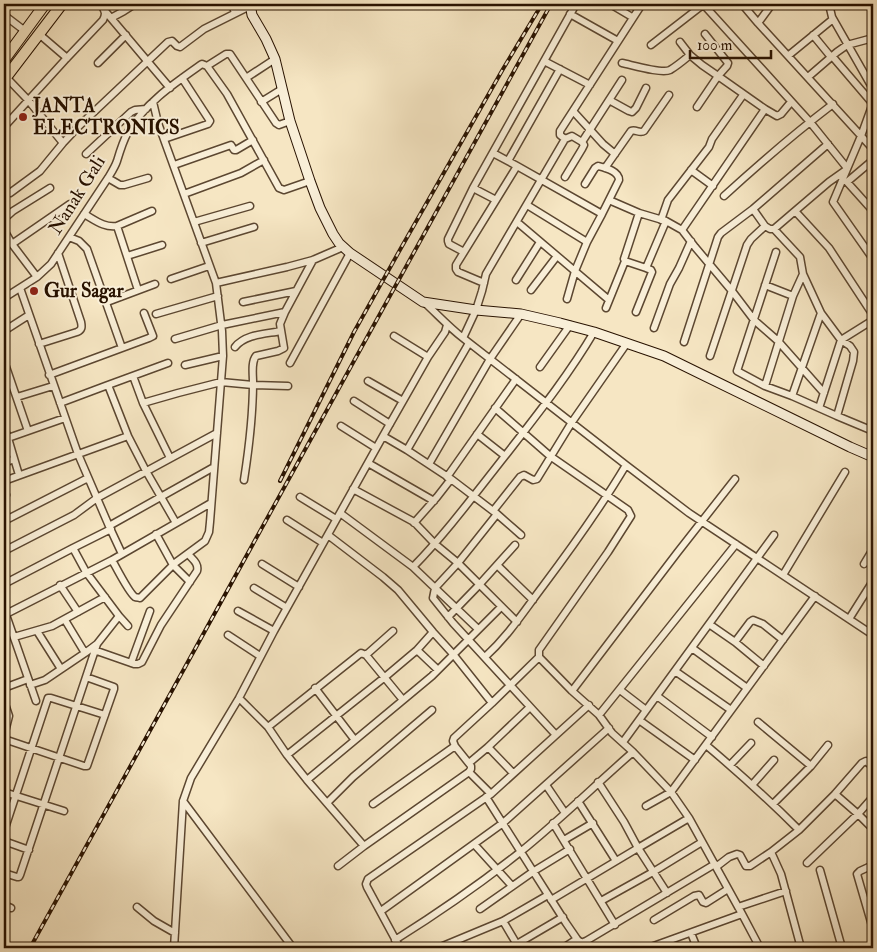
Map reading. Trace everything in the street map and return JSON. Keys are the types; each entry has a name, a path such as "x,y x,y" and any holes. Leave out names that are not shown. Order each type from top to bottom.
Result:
{"main road":[{"path":"4,60 45,4"},
{"path":"5,79 62,4"}],"street":[{"path":"9,4 4,14 25,31"},
{"path":"100,4 170,88"},
{"path":"111,18 135,4"},
{"path":"232,4 235,14"},
{"path":"464,252 449,244 448,240 473,188 576,4"},
{"path":"610,4 632,17"},
{"path":"565,139 559,134 642,4"},
{"path":"651,45 704,4 810,122 847,169"},
{"path":"742,4 873,149"},
{"path":"758,23 772,4"},
{"path":"829,4 833,19 873,89"},
{"path":"10,193 40,170 84,121 168,42 172,41 180,47 204,29 250,5 254,20 275,58 290,121 320,208 333,234 346,250 423,302 469,343 626,465 702,521 873,635"},
{"path":"4,127 103,20 105,11"},
{"path":"570,14 618,41"},
{"path":"789,55 833,19"},
{"path":"39,34 67,58"},
{"path":"697,107 728,64 705,34"},
{"path":"98,64 126,35"},
{"path":"813,35 873,103 833,202 873,259"},
{"path":"808,76 848,45 873,38"},
{"path":"680,42 702,66 777,116 792,102"},
{"path":"290,121 278,125 230,54 226,54 207,66 227,94 281,190 310,181"},
{"path":"622,63 666,72 690,54"},
{"path":"246,78 275,58"},
{"path":"544,61 590,85"},
{"name":"Nanak Gali","path":"4,298 37,277 51,264 108,178 116,163 127,133 152,102 202,64 207,66"},
{"path":"508,161 560,69"},
{"path":"164,139 208,124 210,121 182,78"},
{"path":"5,79 28,100 63,143"},
{"path":"565,178 582,150 584,145 582,142 622,80"},
{"path":"609,100 632,112 646,88"},
{"path":"261,102 282,89"},
{"path":"605,168 631,131 644,131 669,95"},
{"path":"646,268 663,221 668,200 709,147 712,139 743,95"},
{"path":"112,560 128,588 138,598 141,597 173,565 205,540 210,527 223,356 222,325 216,283 152,102"},
{"path":"724,196 833,104"},
{"path":"86,154 132,112 146,109"},
{"path":"682,230 765,109"},
{"path":"573,111 603,144 615,154"},
{"path":"463,338 477,307 486,274 565,139 572,136 582,142"},
{"path":"174,165 231,145 236,150 253,140"},
{"path":"684,342 718,237 828,144"},
{"path":"493,153 602,214"},
{"path":"184,194 241,173 264,160"},
{"path":"873,160 847,182 873,211"},
{"path":"484,283 457,271 456,265 517,166"},
{"path":"568,299 575,272 587,242 619,177 616,173 597,166 585,184"},
{"path":"774,229 847,169"},
{"path":"691,170 713,186"},
{"path":"108,178 124,186 148,178"},
{"path":"4,219 13,211 50,188"},
{"path":"473,188 496,200"},
{"path":"609,200 682,230 732,290 754,320 778,341 824,394"},
{"path":"12,244 70,204"},
{"path":"194,222 250,206"},
{"path":"527,206 587,242"},
{"path":"753,209 765,226 774,229 800,257 804,274 821,313 841,340 850,346 854,352 838,416"},
{"path":"84,214 106,226 117,226 152,211"},
{"path":"795,211 828,248 873,315"},
{"path":"606,308 625,261 624,258 640,213"},
{"path":"517,222 609,300"},
{"path":"117,226 138,290"},
{"path":"710,356 751,239 765,226"},
{"path":"201,243 254,227"},
{"path":"4,230 37,277"},
{"path":"69,237 79,241 87,249 122,348"},
{"path":"654,328 672,279 691,241"},
{"path":"516,280 540,242"},
{"path":"127,256 162,245"},
{"path":"216,283 287,267 346,250"},
{"path":"290,362 346,250"},
{"path":"776,252 737,371 765,386 873,431"},
{"path":"39,344 80,331 82,328 58,253"},
{"path":"531,290 557,256"},
{"path":"244,480 248,453 254,358 284,348 280,324 284,312 313,260"},
{"path":"625,261 652,272 636,312"},
{"path":"171,280 209,266"},
{"path":"765,386 778,341 804,274"},
{"path":"106,302 154,284"},
{"path":"765,285 794,296"},
{"path":"20,288 78,454 122,554"},
{"path":"243,302 296,291"},
{"path":"156,314 218,296"},
{"path":"423,302 477,307 520,314 594,332 627,343 664,356 873,457"},
{"path":"175,339 222,325 284,312"},
{"path":"49,375 152,336 144,313"},
{"path":"792,396 821,313"},
{"path":"429,464 490,359 520,314"},
{"path":"4,331 29,315"},
{"path":"819,408 841,340 873,320"},
{"path":"174,948 183,801 191,778 239,698 286,608 428,357 445,332 447,325"},
{"path":"540,367 570,326"},
{"path":"236,347 242,340 281,331"},
{"path":"413,567 435,544 505,456 581,354 594,332"},
{"path":"394,336 428,357"},
{"path":"408,450 469,343"},
{"path":"556,735 448,617 433,598 435,588 458,563 520,477 524,475 533,480 537,479 572,422 627,343"},
{"path":"185,365 223,356"},
{"path":"4,361 28,431"},
{"path":"60,404 168,363"},
{"path":"133,376 143,403 170,458"},
{"path":"414,523 434,501 477,434 516,379"},
{"path":"368,381 403,401"},
{"path":"143,403 178,392 221,382 288,386"},
{"path":"108,385 128,436 176,523"},
{"path":"17,397 53,386"},
{"path":"354,402 390,424"},
{"path":"495,408 550,456 628,510 631,516 539,650 539,657 572,691 600,715 609,728 671,792 689,818 760,948"},
{"path":"8,438 65,418"},
{"path":"341,426 376,448"},
{"path":"4,428 19,475"},
{"path":"4,551 74,515 98,498 217,433"},
{"path":"477,434 505,456"},
{"path":"4,481 128,436"},
{"path":"383,436 408,450 449,478 521,535"},
{"path":"4,462 14,459"},
{"path":"368,463 434,501"},
{"path":"485,657 517,622 578,539 608,496 626,465"},
{"path":"4,584 110,528 214,467"},
{"path":"783,574 846,472"},
{"path":"4,521 88,478"},
{"path":"572,691 735,479"},
{"path":"354,489 414,523 458,563 517,622"},
{"path":"300,497 338,516 413,567 478,629"},
{"path":"36,701 5,611 112,560 211,503"},
{"path":"287,520 323,543"},
{"path":"156,534 173,565 190,582"},
{"path":"328,535 384,577 409,602 492,703"},
{"path":"623,742 774,535"},
{"path":"600,715 736,544"},
{"path":"448,617 515,545"},
{"path":"73,548 86,572 104,598 128,626"},
{"path":"864,564 873,548"},
{"path":"96,647 131,663 138,664 142,662 161,625 198,567 188,554"},
{"path":"262,564 299,587"},
{"path":"496,566 533,600"},
{"path":"849,619 873,581"},
{"path":"60,586 78,612"},
{"path":"254,588 286,608"},
{"path":"646,806 671,792 815,596"},
{"path":"14,637 52,626 104,598"},
{"path":"306,780 432,676 501,607"},
{"path":"131,663 150,611"},
{"path":"238,611 274,631"},
{"path":"4,873 19,877 96,647 120,616"},
{"path":"64,620 85,653"},
{"path":"735,642 753,620 763,624 783,640"},
{"path":"709,624 764,666"},
{"path":"37,630 61,669"},
{"path":"366,654 393,631"},
{"path":"287,755 385,677 417,650 433,632"},
{"path":"228,636 260,656"},
{"path":"4,688 46,680 96,647"},
{"path":"692,648 747,688"},
{"path":"417,650 438,670"},
{"path":"268,727 360,653 366,654 403,700"},
{"path":"338,866 469,772 471,769 469,763 455,746 454,738 539,657"},
{"path":"675,671 731,710"},
{"path":"4,701 9,716 4,738 31,749 87,766 114,687 86,677"},
{"path":"315,688 354,739"},
{"path":"620,690 646,710"},
{"path":"657,696 712,737"},
{"path":"4,831 48,698 105,715"},
{"path":"239,698 268,727 306,780 364,846"},
{"path":"400,948 367,887 368,879 488,795 589,705"},
{"path":"469,763 530,707"},
{"path":"327,803 432,710"},
{"path":"639,720 695,760"},
{"path":"758,722 811,766"},
{"path":"381,911 503,823 609,728"},
{"path":"730,765 751,743"},
{"path":"706,745 774,804 799,830"},
{"path":"774,804 811,766 828,745"},
{"path":"373,804 455,746"},
{"path":"488,747 513,773"},
{"path":"395,940 497,870 565,813 633,752"},
{"path":"752,785 774,760"},
{"path":"469,772 488,795 503,823 577,939 583,942 729,857 737,854 740,855 746,866 750,866 799,830 835,794 864,761 873,767"},
{"path":"598,782 667,893"},
{"path":"546,785 565,813"},
{"path":"4,792 64,811"},
{"path":"835,794 873,829"},
{"path":"807,863 873,797"},
{"path":"183,801 292,948"},
{"path":"578,801 616,861"},
{"path":"438,948 503,921 587,879 689,818"},
{"path":"553,823 615,925"},
{"path":"564,840 592,823"},
{"path":"4,842 29,850"},
{"path":"601,901 702,842"},
{"path":"474,844 512,886"},
{"path":"480,909 534,871 570,850"},
{"path":"771,852 781,874 800,948"},
{"path":"873,865 857,874 873,929"},
{"path":"820,870 842,948"},
{"path":"654,920 694,896 699,896 706,903 728,889"},
{"path":"738,907 786,891"},
{"path":"4,906 11,908"},
{"path":"137,907 154,921 175,933"},
{"path":"648,948 742,914"},
{"path":"510,948 518,946 563,917"},
{"path":"503,921 518,946"},
{"path":"690,933 697,948"},
{"path":"563,948 577,939"}],"railway":[{"path":"280,481 354,332 503,69 542,4"},
{"path":"30,948 551,4"}],"place":[{"name":"JANTA ELECTRONICS","path":"23,117"},
{"name":"Gur Sagar","path":"34,291"}]}
